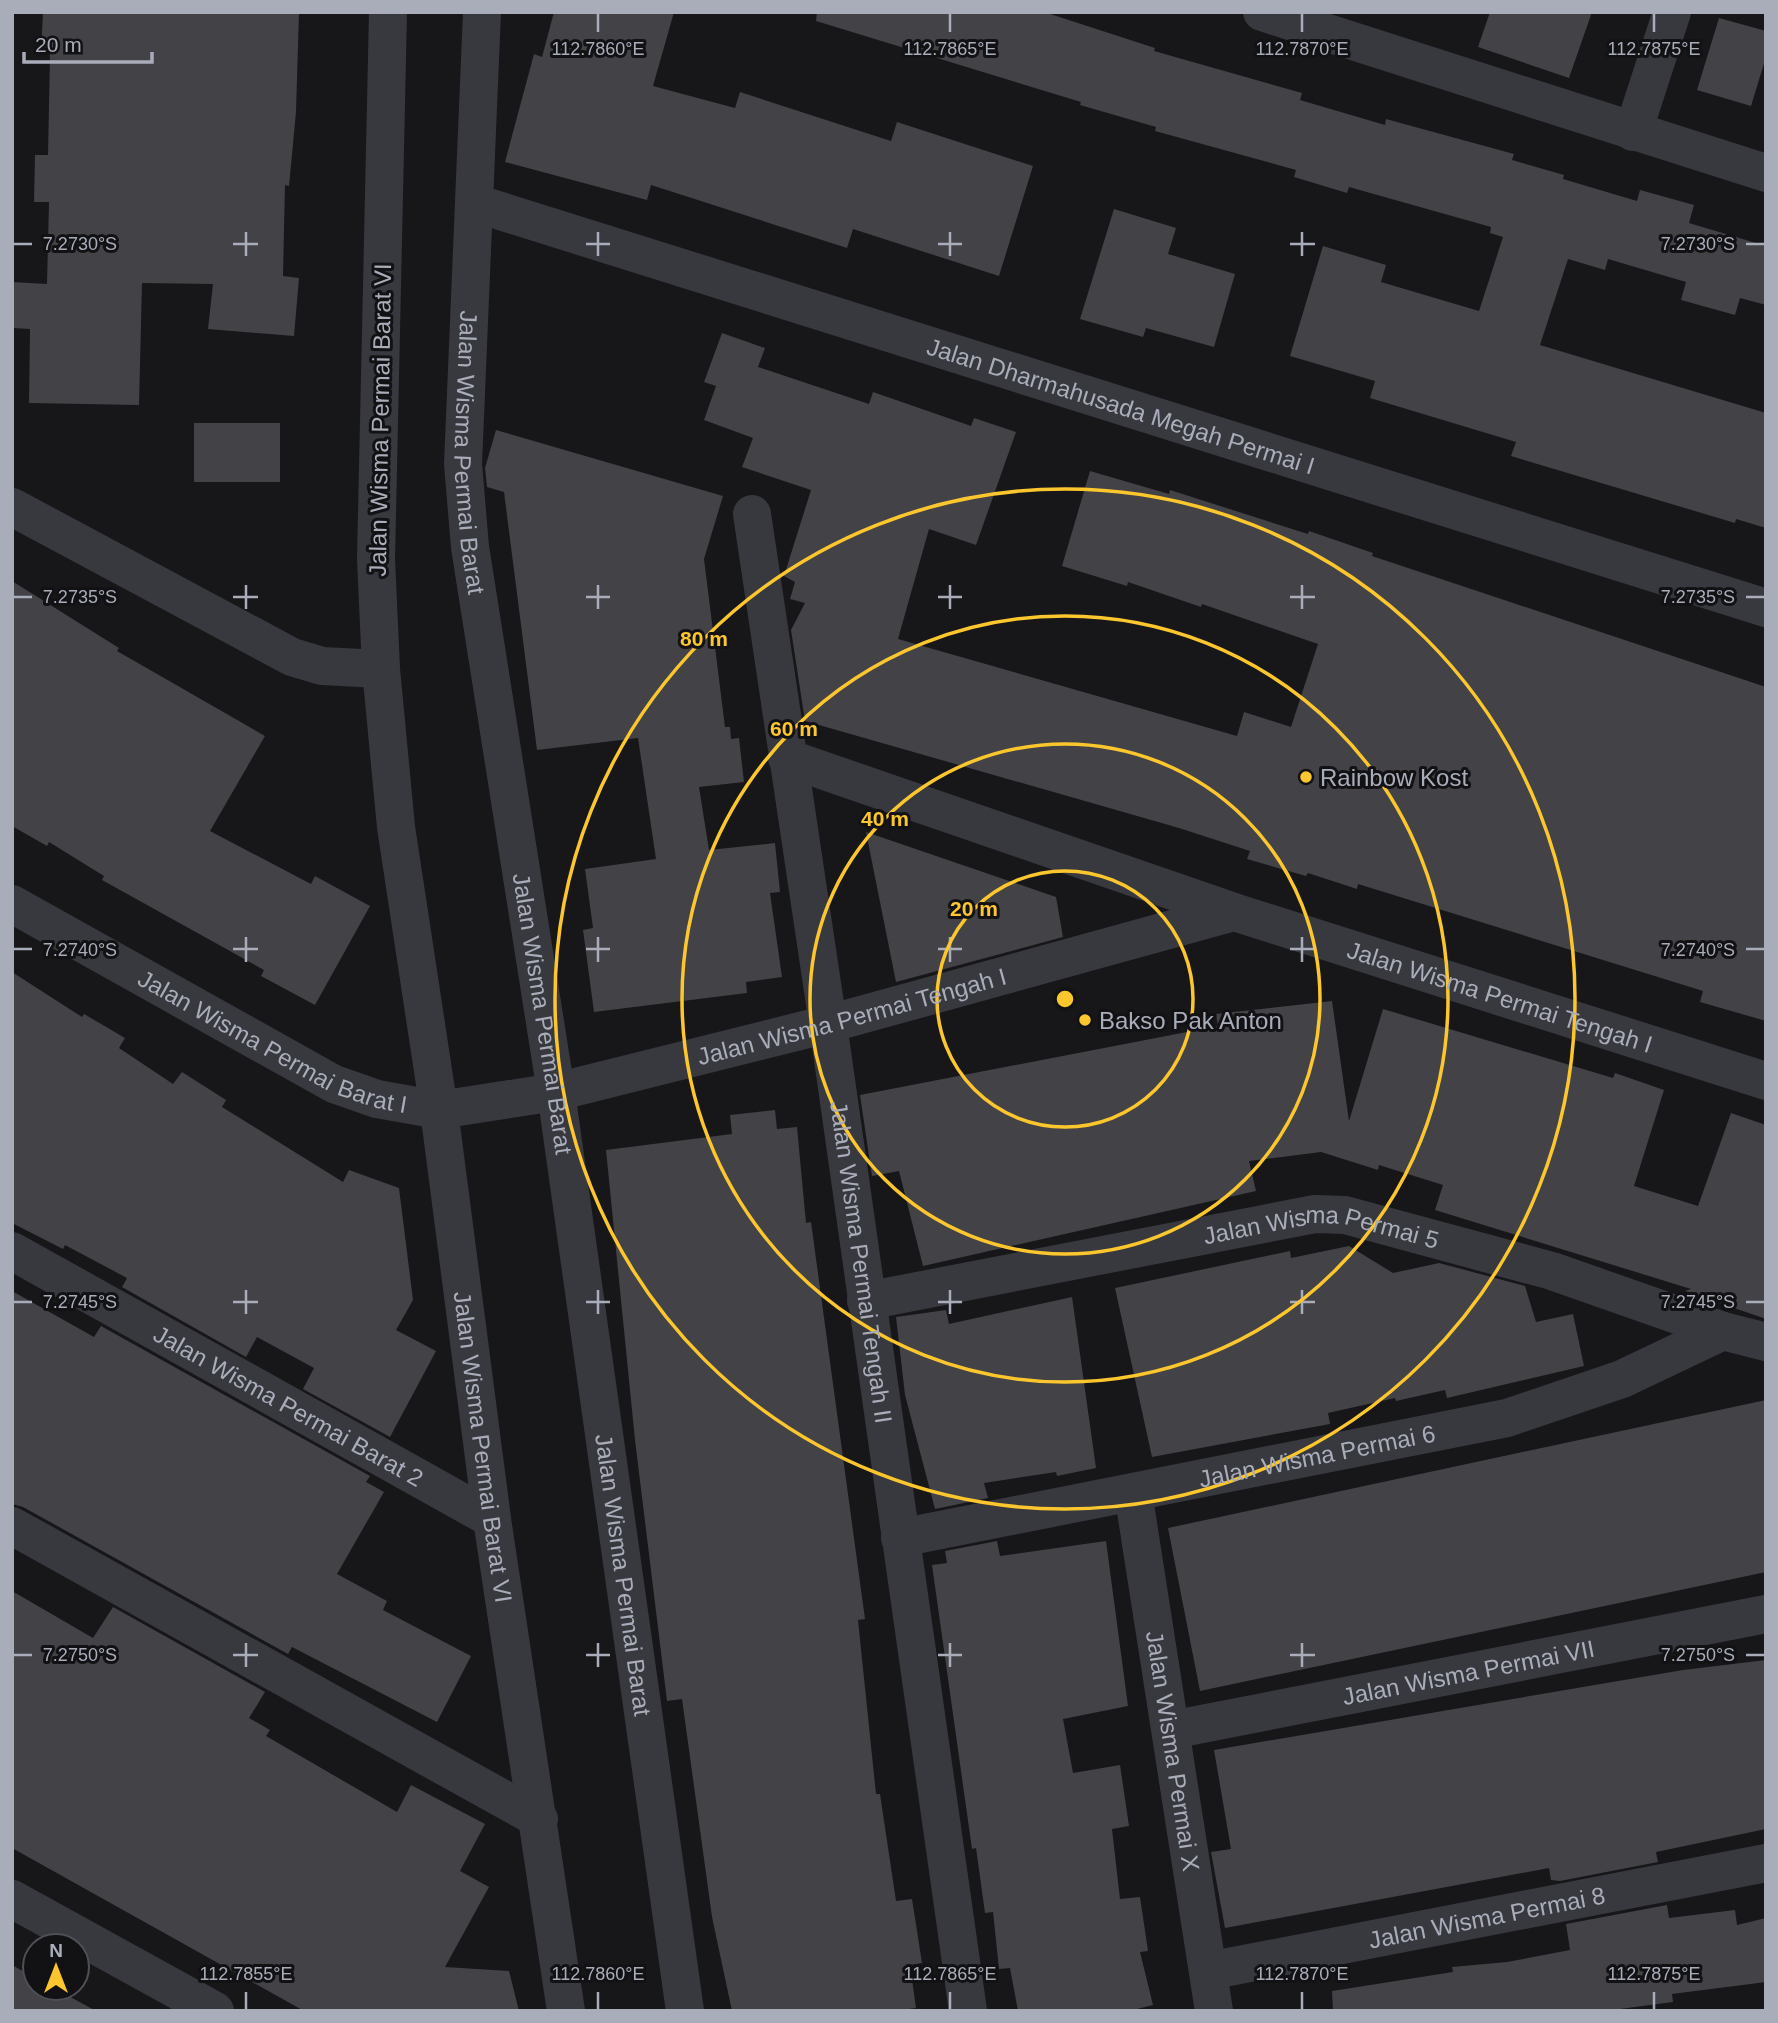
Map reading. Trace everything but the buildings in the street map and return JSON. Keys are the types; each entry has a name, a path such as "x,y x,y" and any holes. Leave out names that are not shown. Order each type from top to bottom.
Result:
{"street":[{"name":"Jalan Wisma Permai Barat VI","path":"388,12 376,559 381,669 404,883 453,1108 492,1520 566,2011"},
{"name":"Jalan Wisma Permai Barat","path":"482,12 463,464 470,547 546,1093 685,2011"},
{"path":"1262,12 1766,173"},
{"path":"1633,132 1672,12"},
{"name":"Jalan Dharmahusada Megah Permai I","path":"475,203 1766,608"},
{"path":"12,507 292,657 322,666 381,669"},
{"name":"Jalan Wisma Permai Tengah II","path":"752,514 828,1024 968,2011"},
{"name":"Jalan Wisma Permai Tengah I","path":"787,758 1234,912 1766,1081"},
{"name":"Jalan Wisma Permai Barat I","path":"12,904 334,1084 377,1099 453,1108"},
{"name":"Jalan Wisma Permai Tengah I","path":"453,1108 546,1093 828,1024 1234,912"},
{"name":"Jalan Wisma Permai 5","path":"866,1301 1315,1214 1345,1215 1552,1271 1723,1331 1766,1342"},
{"name":"Jalan Wisma Permai Barat 2","path":"12,1251 492,1520"},
{"name":"Jalan Wisma Permai 6","path":"900,1538 1507,1418 1622,1379 1723,1331"},
{"name":"Jalan Wisma Permai X","path":"1133,1492 1214,2011"},
{"path":"12,1526 539,1819"},
{"name":"Jalan Wisma Permai VII","path":"1171,1730 1766,1614"},
{"name":"Jalan Wisma Permai 8","path":"1208,1971 1766,1863"},
{"path":"12,1899 215,2011"}],"place":[{"name":"Rainbow Kost","path":"1306,777"},
{"name":"Bakso Pak Anton","path":"1085,1020"}]}
